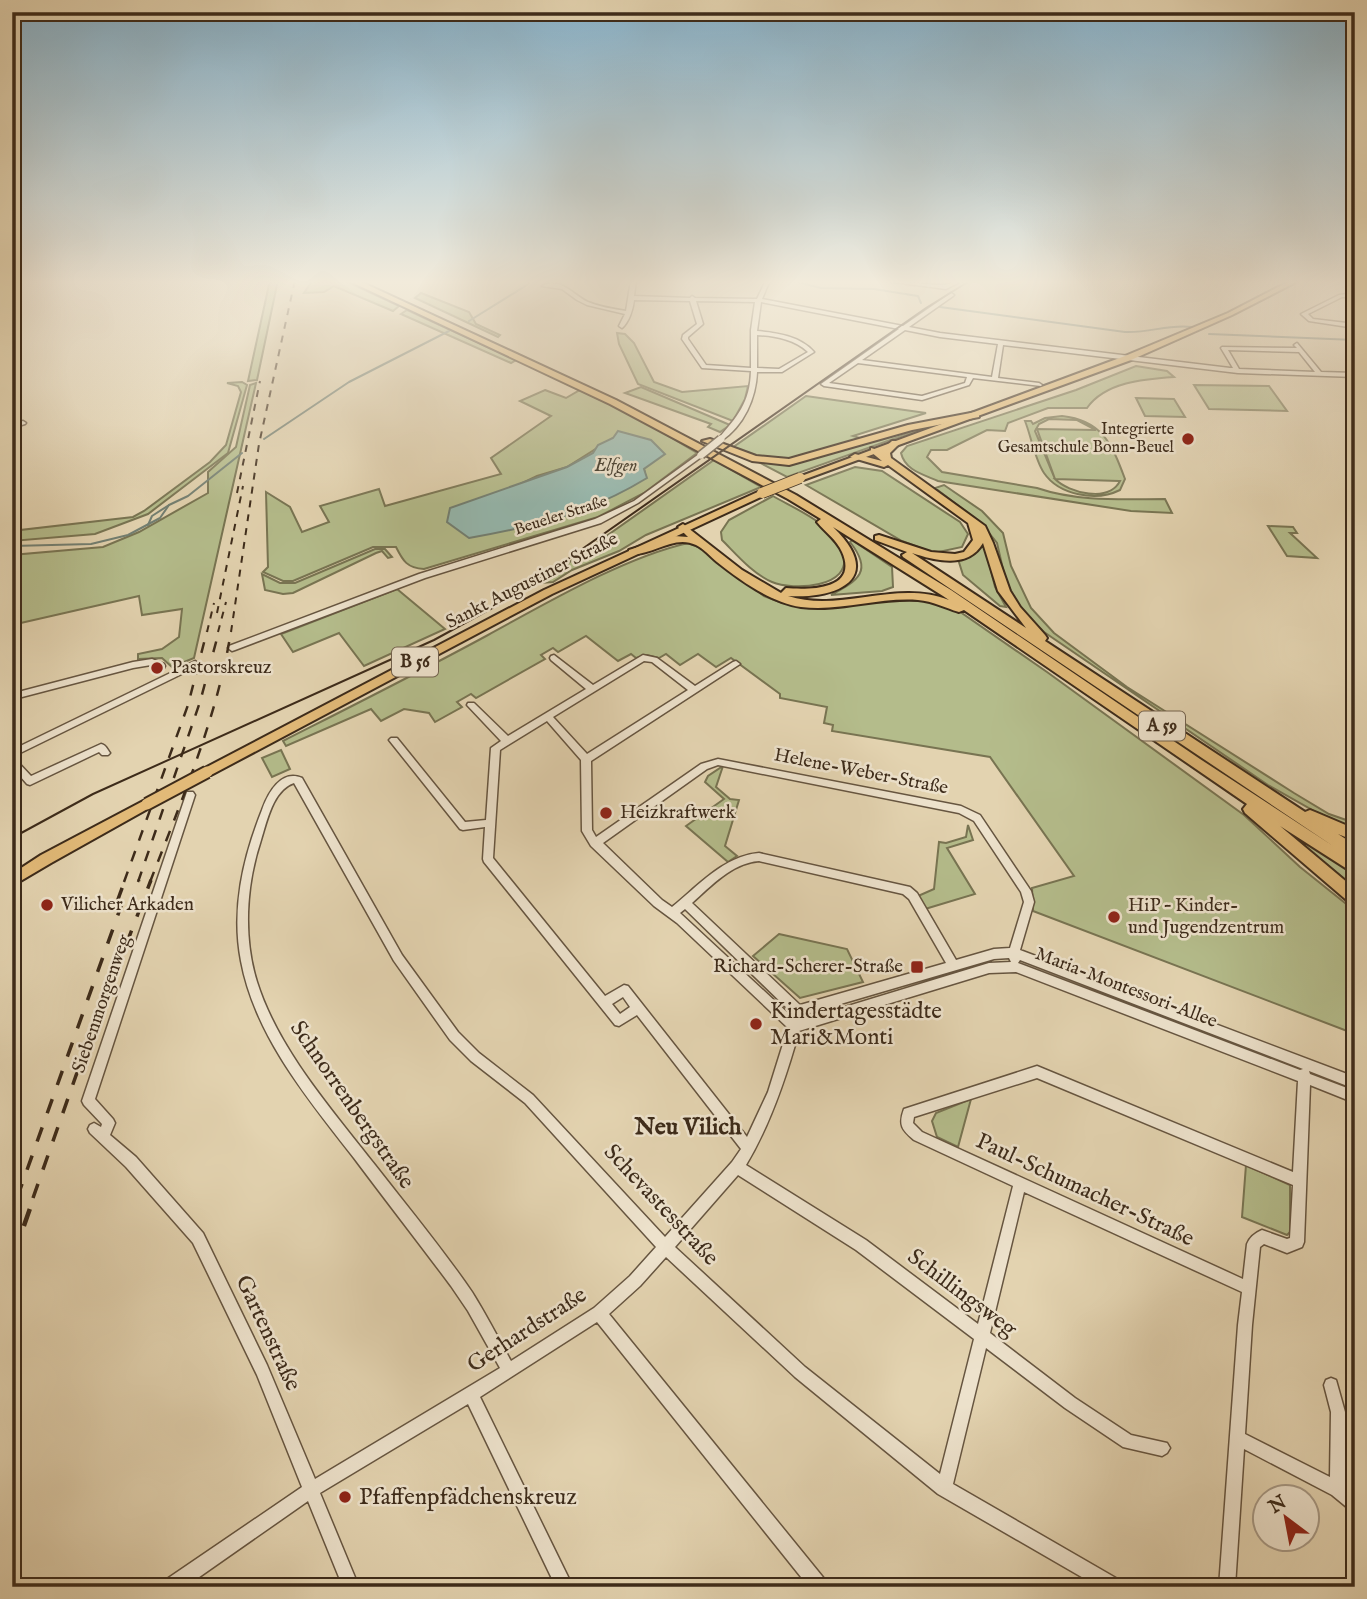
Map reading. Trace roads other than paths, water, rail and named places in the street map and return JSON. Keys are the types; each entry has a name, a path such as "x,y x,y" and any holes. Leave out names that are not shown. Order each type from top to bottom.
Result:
{"highway":[{"name":"A 59","path":"515,355 655,422 792,497 869,543 1008,634 1195,763 1355,867"},
{"name":"A 59","path":"525,355 618,396 707,441 880,538 1355,853"},
{"path":"707,441 755,458 789,462 918,425 976,415"},
{"path":"887,460 885,452 895,443"},
{"path":"874,450 981,528 988,539 1002,588 1013,606 1051,650"},
{"path":"855,457 874,460 892,469 967,520 979,537 972,550 943,558 923,554 880,538"},
{"path":"688,525 764,584 776,590 801,593 832,588 850,573 853,566 850,553 835,533 792,497"},
{"path":"688,525 700,542 752,582 784,599 819,604 891,595 925,596 955,606 1008,634"},
{"path":"633,552 674,539 700,542"},
{"path":"1195,763 1355,898"},
{"path":"1273,800 1355,835"}],"main road":[{"name":"Sankt Augustiner Straße","path":"12,881 46,859 206,772 548,592 688,525 855,457 1136,355"},
{"name":"Sankt Augustiner Straße","path":"976,415 1029,401 1149,355"}],"street":[{"path":"694,355 699,363 712,369 754,371 786,369 807,355"},
{"name":"Beueler Straße","path":"232,648 422,576 598,521 645,497 737,424 751,399 754,355"},
{"path":"866,355 824,384 922,398 967,384 971,376"},
{"path":"995,379 999,355"},
{"path":"1101,355 1238,371 1355,375"},
{"path":"1104,355 1113,360 1114,364"},
{"path":"1156,355 1166,363"},
{"path":"1228,355 1238,371"},
{"path":"1305,355 1320,373"},
{"path":"857,361 1039,385"},
{"path":"12,426 23,423"},
{"path":"554,658 592,688"},
{"path":"638,1008 619,1021 488,859 496,748 645,658 654,660 694,690"},
{"path":"12,694 22,694 133,665 152,662 161,666"},
{"path":"12,754 195,664"},
{"path":"586,759 736,664"},
{"path":"471,705 507,741"},
{"path":"548,717 586,759 587,831 596,843 794,1027"},
{"path":"394,740 463,826 490,823"},
{"path":"12,761 30,781 101,747 105,753"},
{"name":"Helene-Weber-Straße","path":"596,843 704,766 718,762 961,810 977,818 1026,891 1029,902 1014,953 1016,967"},
{"name":"Schevastesstraße","path":"273,796 280,784 295,779 398,958 454,1036 475,1057 530,1099 665,1247 800,1372 944,1488 1115,1587"},
{"name":"Siebenmorgenweg","path":"99,1133 109,1123 88,1101 190,794"},
{"name":"Schnorrenbergstraße","path":"273,796 248,864 242,906 247,961 258,1002 274,1034 316,1098 467,1298 509,1371"},
{"path":"673,913 734,864 750,856 898,887 913,897 953,965"},
{"path":"685,903 799,1010"},
{"name":"Maria-Montessori-Allee","path":"799,1010 996,953 1014,953 1304,1070 1355,1097"},
{"name":"Maria-Montessori-Allee","path":"794,1027 989,968 1016,967 1304,1070 1355,1083"},
{"path":"604,1003 624,990 749,1149"},
{"name":"Gerhardstraße","path":"170,1587 311,1490 509,1371 599,1312 635,1281 737,1167 749,1149 761,1129 799,1010"},
{"path":"1227,1587 1248,1288 1254,1244 1262,1237 1287,1246 1297,1242 1304,1070"},
{"name":"Paul-Schumacher-Straße","path":"1248,1288 918,1136 907,1126 908,1113 1037,1072 1300,1181"},
{"name":"Gartenstraße","path":"99,1133 131,1162 198,1238 247,1337 351,1587"},
{"name":"Schillingsweg","path":"737,1167 861,1245 1070,1403 1128,1442 1162,1448"},
{"path":"944,1488 1020,1183"},
{"path":"599,1312 820,1587"},
{"path":"1331,1385 1338,1412 1338,1489"},
{"path":"471,1394 565,1587"},
{"path":"1238,1438 1338,1489 1355,1503"}],"water":[{"name":"Elfgen","path":"618,431 651,440 665,454 644,469 647,478 625,490 561,517 469,538 447,522 450,508 567,467 593,453 598,445 613,438"}],"waterway":[{"path":"264,439 349,382 403,355"},
{"path":"169,505 188,496 242,453"},
{"path":"148,524 152,516 169,505"},
{"path":"148,524 160,518 169,505"},
{"path":"12,546 91,544 128,535 148,524"}],"tram line":[{"path":"12,838 93,794 434,640 518,594 859,355"}],"railway":[{"path":"231,632 259,444 279,355"},
{"path":"237,493 260,381"},
{"path":"217,613 243,486"},
{"path":"218,632 226,602"},
{"path":"207,632 214,603"},
{"path":"124,882 188,705 207,631"},
{"path":"138,882 200,702 219,631"},
{"path":"150,882 208,726 231,631"},
{"path":"117,902 125,880"},
{"path":"129,909 139,880"},
{"path":"33,1198 79,1067 151,880"},
{"path":"17,1198 125,895"},
{"path":"12,1212 17,1197"},
{"path":"12,1260 34,1197"}],"place":[{"name":"Integrierte Gesamtschule Bonn-Beuel","path":"1188,439"},
{"name":"Pastorskreuz","path":"157,668"},
{"name":"Heizkraftwerk","path":"606,813"},
{"name":"Vilicher Arkaden","path":"47,905"},
{"name":"HiP – Kinder- und Jugendzentrum","path":"1114,917"},
{"name":"Richard-Scherer-Straße","path":"917,967"},
{"name":"Kindertagesstädte Mari&Monti","path":"756,1024"},
{"name":"Pfaffenpfädchenskreuz","path":"345,1497"}],"district":[{"name":"Neu Vilich","path":"688,1127"}]}
